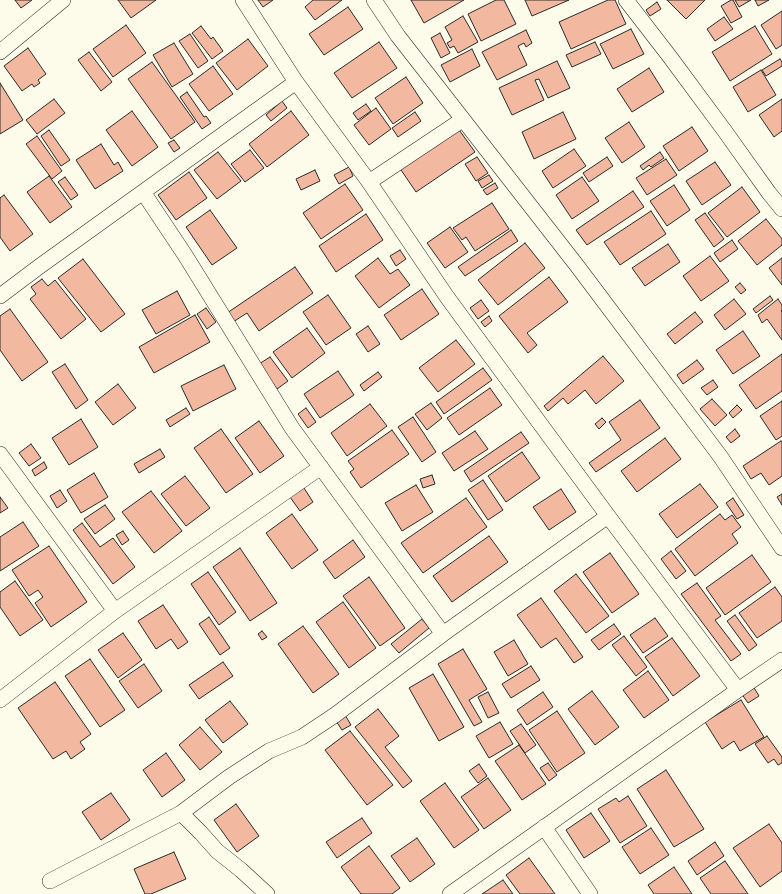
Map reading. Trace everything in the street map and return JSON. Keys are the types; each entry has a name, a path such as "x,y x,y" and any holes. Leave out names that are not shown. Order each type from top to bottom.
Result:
{"street":[{"path":"0,52 63,0"},
{"path":"243,0 296,82 369,182 447,297 738,690"},
{"path":"374,0 398,36 578,267 715,450 782,548"},
{"path":"626,0 782,209"},
{"path":"0,296 296,82"},
{"path":"369,182 462,120"},
{"path":"142,192 185,255 292,428 443,634"},
{"path":"0,454 115,611"},
{"path":"0,700 115,611 321,467"},
{"path":"50,881 181,813 229,777 269,751 302,737 335,715 443,634 608,516"},
{"path":"450,894 782,660"},
{"path":"181,813 218,851 267,894"},
{"path":"544,827 590,894"}],"building":[{"path":"15,0 32,0 21,8"},
{"path":"118,0 156,0 131,18"},
{"path":"258,0 273,0 263,7"},
{"path":"313,0 342,0 315,20 305,7"},
{"path":"411,0 464,0 424,23"},
{"path":"496,0 504,0 516,24 481,41 468,14"},
{"path":"525,0 569,0 532,16"},
{"path":"608,0 615,0 626,24 571,49 559,22"},
{"path":"667,0 705,0 686,19"},
{"path":"733,0 742,17 731,23 721,6"},
{"path":"735,0 751,0 739,7"},
{"path":"755,0 769,0 758,6"},
{"path":"657,2 661,9 650,16 646,10"},
{"path":"348,7 363,29 324,55 309,34"},
{"path":"782,11 782,45 776,49 761,25"},
{"path":"463,16 478,42 458,53 454,46 450,48 447,43 452,40 445,27"},
{"path":"724,17 733,29 715,41 707,29"},
{"path":"126,25 146,53 113,77 93,49"},
{"path":"201,26 211,39 213,37 223,51 212,59 192,33"},
{"path":"755,26 772,54 730,81 712,52"},
{"path":"631,29 644,54 613,69 600,44"},
{"path":"526,30 532,43 526,47 524,43 518,46 527,65 497,80 482,52"},
{"path":"440,33 450,53 441,58 431,38"},
{"path":"190,34 208,61 198,68 179,41"},
{"path":"248,39 268,66 237,90 216,63"},
{"path":"379,42 397,68 352,98 334,73"},
{"path":"595,42 601,54 572,67 566,55"},
{"path":"174,43 193,74 172,87 153,55"},
{"path":"28,48 46,74 38,80 40,83 34,87 32,84 22,91 4,66"},
{"path":"472,49 480,66 450,82 441,65"},
{"path":"89,52 112,82 101,91 78,60"},
{"path":"780,59 782,66 766,76 762,70"},
{"path":"557,61 570,88 548,98 539,79 535,80 544,100 512,115 499,88"},
{"path":"152,62 195,122 171,139 128,79"},
{"path":"213,66 233,94 209,111 189,84"},
{"path":"649,68 664,92 632,112 617,89"},
{"path":"761,70 776,95 748,112 733,87"},
{"path":"406,77 423,103 393,124 375,98"},
{"path":"0,83 23,120 0,134"},
{"path":"187,92 204,117 206,116 211,123 202,129 180,97"},
{"path":"54,99 65,113 37,134 26,120"},
{"path":"782,99 782,131 774,137 759,115"},
{"path":"282,101 287,108 271,121 266,115"},
{"path":"366,104 371,111 358,120 353,113"},
{"path":"376,108 391,129 369,145 354,125"},
{"path":"132,111 158,147 132,166 106,130"},
{"path":"291,111 309,135 267,167 249,144"},
{"path":"415,112 421,121 398,137 392,128"},
{"path":"563,112 576,139 534,159 522,132"},
{"path":"629,122 645,147 622,163 605,138"},
{"path":"457,127 475,152 416,192 399,167"},
{"path":"692,127 708,151 679,171 663,146"},
{"path":"49,130 70,160 61,166 41,136"},
{"path":"37,136 62,171 52,179 26,144"},
{"path":"174,140 180,148 174,152 168,143"},
{"path":"101,144 114,165 118,162 123,171 95,189 76,160"},
{"path":"574,149 586,166 553,188 542,171"},
{"path":"250,150 264,168 245,182 231,164"},
{"path":"218,152 241,181 217,199 194,170"},
{"path":"660,152 664,158 651,167 649,165 643,170 640,166"},
{"path":"477,157 488,173 476,181 465,164"},
{"path":"607,157 613,166 589,182 583,173"},
{"path":"666,159 677,175 647,195 636,178"},
{"path":"715,162 731,185 702,205 686,181"},
{"path":"349,167 353,176 339,184 334,175"},
{"path":"315,170 320,181 301,190 296,179"},
{"path":"189,172 207,198 176,220 158,195"},
{"path":"489,175 493,181 482,188 478,181"},
{"path":"49,176 72,207 50,223 27,192"},
{"path":"65,177 78,195 71,200 58,182"},
{"path":"582,177 599,201 572,219 556,195"},
{"path":"495,183 498,188 487,195 483,190"},
{"path":"345,184 363,210 321,239 303,213"},
{"path":"674,185 690,210 667,226 650,201"},
{"path":"742,187 760,212 727,237 708,213"},
{"path":"633,191 644,207 587,245 576,230"},
{"path":"4,195 33,234 10,251 0,237 0,198"},
{"path":"492,203 509,229 475,251 466,237 462,240 453,228"},
{"path":"210,210 237,248 212,265 186,227"},
{"path":"651,211 666,234 620,265 604,242"},
{"path":"705,213 724,239 714,247 695,220"},
{"path":"366,214 383,240 336,272 319,246"},
{"path":"766,219 782,239 782,245 757,265 738,241"},
{"path":"450,227 468,252 445,268 427,243"},
{"path":"511,230 518,241 465,276 458,267"},
{"path":"732,240 738,249 720,262 714,253"},
{"path":"525,243 545,268 498,305 478,280"},
{"path":"668,244 680,262 645,286 632,268"},
{"path":"400,250 406,259 396,266 390,256"},
{"path":"710,256 729,281 701,301 683,276"},
{"path":"378,258 390,274 398,269 410,285 379,308 355,276"},
{"path":"782,258 782,285 769,268"},
{"path":"83,259 125,314 101,332 58,278"},
{"path":"295,267 313,293 259,331 247,313 233,322 227,313"},
{"path":"549,277 568,302 527,333 537,345 528,353 499,316"},
{"path":"42,279 48,286 55,280 86,319 61,339 30,299 36,294 31,287"},
{"path":"740,283 746,290 741,294 735,287"},
{"path":"422,289 439,314 401,340 384,315"},
{"path":"177,291 190,315 156,334 142,310"},
{"path":"328,295 351,328 326,345 303,312"},
{"path":"770,296 773,300 756,313 753,309"},
{"path":"734,299 746,314 725,330 714,315"},
{"path":"778,299 782,305 782,340 767,319 762,323 758,315"},
{"path":"481,300 489,311 478,319 470,308"},
{"path":"206,308 216,322 207,329 197,314"},
{"path":"10,309 48,362 22,381 0,350 0,316"},
{"path":"695,312 703,322 675,344 667,334"},
{"path":"195,315 210,342 154,373 139,347"},
{"path":"489,316 492,321 485,327 481,322"},
{"path":"368,326 380,344 368,352 356,334"},
{"path":"307,328 325,353 292,378 273,352"},
{"path":"743,331 760,356 733,374 716,350"},
{"path":"456,340 475,364 438,392 419,368"},
{"path":"782,354 782,391 756,409 739,385"},
{"path":"603,356 624,381 596,404 585,390 568,404 563,398 548,411 544,406"},
{"path":"270,357 288,381 277,389 259,364"},
{"path":"697,360 704,369 683,384 677,375"},
{"path":"65,364 88,400 76,409 52,372"},
{"path":"224,365 236,389 193,411 181,386"},
{"path":"483,368 492,380 444,414 436,402"},
{"path":"338,371 354,395 320,418 304,394"},
{"path":"378,372 382,377 364,391 360,385"},
{"path":"713,380 718,387 707,395 701,388"},
{"path":"118,384 136,408 113,425 95,402"},
{"path":"490,388 502,405 459,435 447,418"},
{"path":"712,399 727,415 715,426 700,409"},
{"path":"640,400 660,428 596,472 589,463 621,440 609,422"},
{"path":"782,401 782,436 776,440 760,416"},
{"path":"431,403 442,418 427,430 415,414"},
{"path":"370,404 387,426 347,456 331,433"},
{"path":"737,405 742,410 733,418 729,413"},
{"path":"186,408 190,414 170,427 166,420"},
{"path":"306,408 316,422 308,428 298,414"},
{"path":"413,417 436,452 422,462 398,427"},
{"path":"602,418 606,422 599,429 595,424"},
{"path":"81,419 98,447 69,465 52,438"},
{"path":"259,421 284,456 260,473 235,438"},
{"path":"221,429 253,474 226,493 194,448"},
{"path":"735,429 740,436 731,443 726,437"},
{"path":"392,430 409,454 361,488 350,472 354,469 348,461"},
{"path":"475,431 488,449 454,471 442,453"},
{"path":"521,432 529,443 471,482 464,471"},
{"path":"665,438 681,459 637,492 621,471"},
{"path":"781,441 782,476 769,485 761,473 751,479 743,466"},
{"path":"31,444 41,458 29,466 19,453"},
{"path":"160,449 165,457 139,473 134,464"},
{"path":"522,452 540,478 506,502 488,476"},
{"path":"44,462 47,468 35,476 32,470"},
{"path":"94,473 108,497 81,513 67,490"},
{"path":"432,475 435,484 423,488 420,479"},
{"path":"185,476 210,508 186,526 161,494"},
{"path":"483,480 503,510 488,520 468,490"},
{"path":"700,484 718,507 677,538 659,514"},
{"path":"416,485 433,512 402,531 385,503"},
{"path":"304,488 313,502 300,511 290,497"},
{"path":"561,489 576,512 549,530 533,507"},
{"path":"60,490 67,501 57,508 50,496"},
{"path":"151,491 182,531 154,553 122,512"},
{"path":"782,494 782,505 777,497"},
{"path":"0,497 8,508 0,513"},
{"path":"466,498 487,527 423,573 401,543"},
{"path":"733,498 744,515 737,519 726,503"},
{"path":"105,505 115,519 95,534 84,519"},
{"path":"292,514 318,550 292,569 266,533"},
{"path":"720,514 725,520 732,515 741,527 732,534 738,543 695,576 675,549"},
{"path":"23,522 39,546 0,571 0,537"},
{"path":"82,523 100,547 113,538 135,567 113,584 73,530"},
{"path":"123,531 129,540 122,545 116,535"},
{"path":"489,536 508,562 452,602 433,576"},
{"path":"353,540 365,557 335,579 323,562"},
{"path":"49,546 87,602 51,627 35,603 43,597 38,590 29,596 12,570"},
{"path":"240,548 277,603 250,621 213,567"},
{"path":"671,551 686,571 676,579 661,559"},
{"path":"610,553 639,594 612,613 583,572"},
{"path":"752,555 771,582 725,615 706,588"},
{"path":"208,572 236,612 219,625 191,584"},
{"path":"576,574 609,616 586,633 554,591"},
{"path":"369,577 405,628 380,646 343,596"},
{"path":"15,581 43,620 20,636 0,607 0,592"},
{"path":"697,583 721,616 715,620 741,654 731,661 681,594"},
{"path":"775,587 782,597 782,621 757,638 739,613"},
{"path":"541,598 583,657 574,663 556,638 541,648 517,615"},
{"path":"343,602 376,648 349,668 316,622"},
{"path":"163,605 188,642 178,649 171,639 156,649 138,621"},
{"path":"735,615 757,645 749,651 727,621"},
{"path":"209,617 230,648 220,655 199,624"},
{"path":"655,618 668,636 643,653 630,635"},
{"path":"422,619 429,628 399,653 391,644"},
{"path":"614,624 621,634 599,650 591,640"},
{"path":"303,626 339,674 313,693 278,644"},
{"path":"262,631 267,637 262,640 258,634"},
{"path":"123,633 142,660 118,678 98,650"},
{"path":"624,636 647,667 636,676 612,645"},
{"path":"672,638 700,676 673,696 645,657"},
{"path":"514,640 528,664 508,676 494,652"},
{"path":"463,649 487,689 469,700 482,722 474,726 438,664"},
{"path":"90,659 125,710 100,727 65,676"},
{"path":"223,662 233,676 199,699 189,685"},
{"path":"144,664 162,691 138,708 119,681"},
{"path":"531,666 540,680 511,698 502,684"},
{"path":"648,671 669,700 644,718 623,690"},
{"path":"433,674 464,727 439,741 409,688"},
{"path":"55,682 91,734 80,742 85,749 71,759 66,751 53,759 18,708"},
{"path":"753,686 759,696 748,703 741,693"},
{"path":"592,691 619,727 595,745 568,709"},
{"path":"488,692 499,713 488,718 478,697"},
{"path":"543,692 553,707 527,725 517,710"},
{"path":"741,700 764,737 740,751 734,741 722,749 705,722"},
{"path":"230,701 248,724 223,743 205,720"},
{"path":"378,709 399,736 385,747 412,781 403,788 355,727"},
{"path":"557,711 585,753 557,772 529,730"},
{"path":"345,715 351,725 342,730 336,721"},
{"path":"500,722 513,744 489,758 476,736"},
{"path":"521,724 536,745 525,753 510,731"},
{"path":"200,727 222,752 200,770 179,745"},
{"path":"350,731 393,785 367,805 325,750"},
{"path":"767,736 782,757 782,763 778,765 774,759 768,763 755,744"},
{"path":"519,745 546,784 522,800 495,761"},
{"path":"166,753 185,780 162,797 143,770"},
{"path":"548,763 557,775 549,781 540,768"},
{"path":"479,764 487,776 478,783 469,771"},
{"path":"666,770 704,829 674,847 637,789"},
{"path":"488,778 511,810 484,829 461,797"},
{"path":"445,783 479,830 454,848 420,801"},
{"path":"111,793 130,820 101,840 82,812"},
{"path":"628,796 647,826 620,843 598,809 616,798 619,802"},
{"path":"236,804 259,836 237,852 214,820"},
{"path":"591,813 610,841 584,858 566,830"},
{"path":"362,818 372,833 337,858 326,842"},
{"path":"769,824 782,843 782,871 760,887 733,848"},
{"path":"651,828 669,855 640,874 622,847"},
{"path":"417,838 435,864 410,882 391,856"},
{"path":"715,842 724,856 697,875 688,861"},
{"path":"369,846 400,888 392,894 361,894 341,867"},
{"path":"174,852 186,879 151,894 145,894 134,869"},
{"path":"529,858 555,894 520,894 506,875"},
{"path":"725,861 748,894 711,894 700,878"},
{"path":"674,867 692,894 654,894 648,885"},
{"path":"503,880 513,894 482,894"}]}
